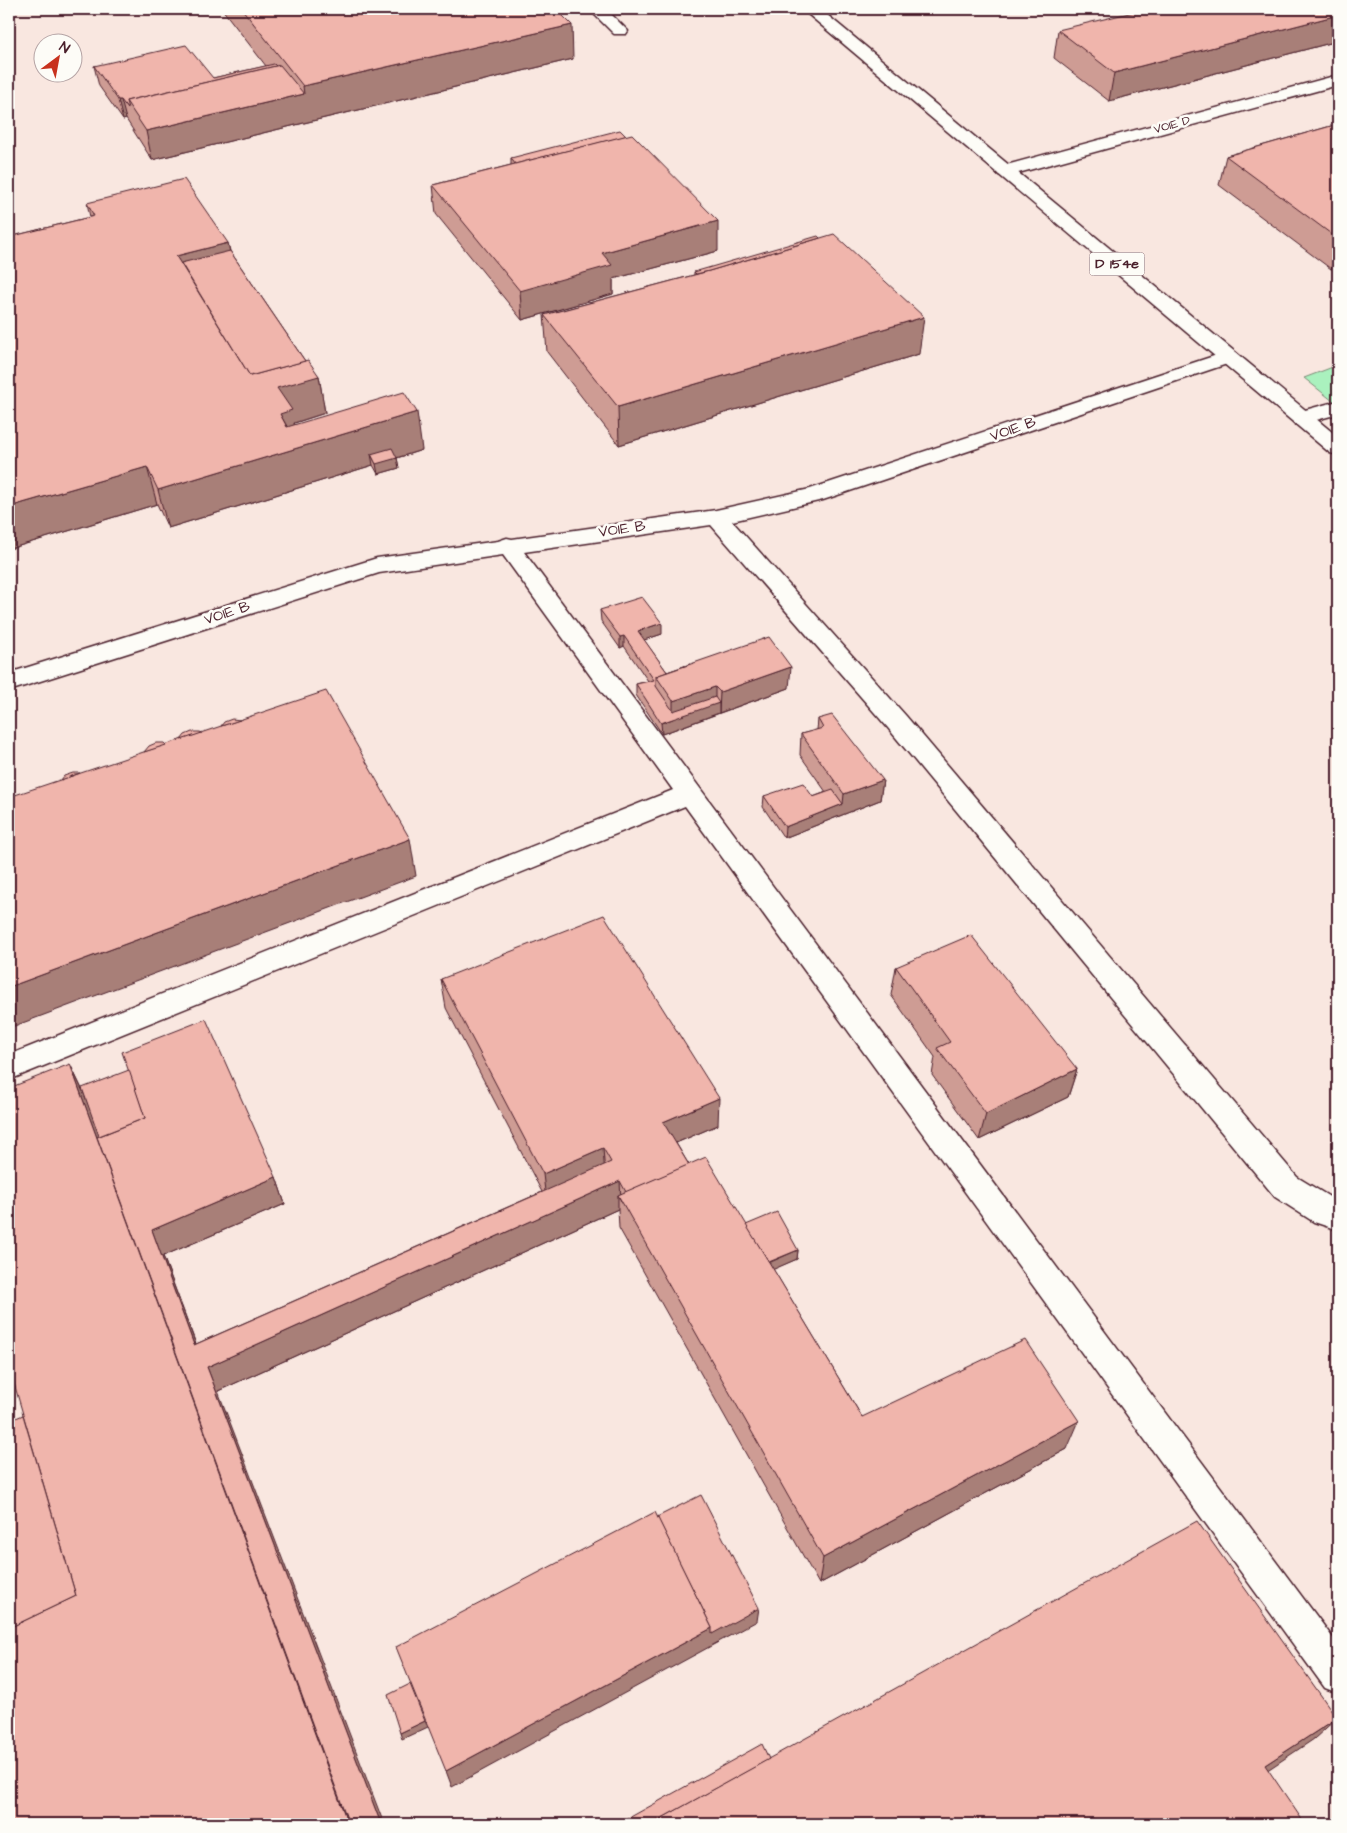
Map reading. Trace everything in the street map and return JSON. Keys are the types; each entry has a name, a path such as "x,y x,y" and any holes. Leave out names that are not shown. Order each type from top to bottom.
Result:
{"main road":[{"path":"597,9 620,31"},
{"name":"D 154e","path":"810,9 1338,448"},
{"name":"VOIE D","path":"1005,171 1338,80"},
{"name":"VOIE B","path":"9,682 377,566 507,545 716,516 815,496 1230,357"},
{"path":"1302,418 1338,407"},
{"path":"716,516 897,722 1286,1187 1325,1212 1338,1216"},
{"path":"507,545 1338,1675"},
{"path":"9,1068 690,794"}],"shaded area":[{"path":"9,9 1338,9 1338,365 1304,378 1338,405 1338,1824 9,1824"}],"green space":[{"path":"1338,365 1338,405 1304,378"}],"building":[{"path":"242,9 556,9 572,25 303,86"},
{"path":"1146,9 1338,9 1338,15 1114,73 1058,30"},
{"path":"186,45 213,78 274,64 276,66 126,101 128,109 121,100 118,100 94,66"},
{"path":"280,65 304,94 146,131 126,101"},
{"path":"1338,124 1338,239 1226,156"},
{"path":"620,130 626,136 515,164 511,158"},
{"path":"632,134 718,221 602,253 612,265 520,291 433,185"},
{"path":"184,179 228,243 176,256 250,376 308,360 319,376 277,388 292,410 280,414 287,427 404,392 417,412 158,490 147,467 9,507 9,237 94,216 87,203"},
{"path":"834,234 924,317 618,407 544,315 709,271"},
{"path":"818,236 820,238 709,271 696,274 694,272"},
{"path":"230,251 305,361 250,376 181,263"},
{"path":"392,448 397,458 376,464 371,454"},
{"path":"642,597 662,623 638,631 667,672 690,664 656,676 656,686 673,711 715,697 719,703 661,723 636,684 654,680 624,636 620,637 600,610"},
{"path":"769,637 791,667 720,692 715,687 673,701 656,676"},
{"path":"326,691 410,839 9,987 9,797"},
{"path":"832,715 883,780 844,794 801,734 823,728 818,719"},
{"path":"232,719 240,720 221,726 224,722"},
{"path":"192,732 202,733 181,740 185,735"},
{"path":"156,743 164,743 166,745 144,752 149,746"},
{"path":"80,773 61,780 64,776"},
{"path":"803,783 813,797 833,790 843,804 785,827 764,796"},
{"path":"604,915 719,1098 663,1122 689,1165 626,1192 620,1181 207,1367 381,1824 349,1824 97,1137 145,1118 122,1052 206,1019 276,1177 152,1230 194,1345 611,1162 603,1148 543,1174 441,979"},
{"path":"971,935 1077,1069 986,1114 937,1048 950,1042 896,967"},
{"path":"70,1064 348,1824 9,1824 9,1628 76,1596 9,1366 9,1088"},
{"path":"129,1070 145,1118 99,1136 82,1088"},
{"path":"706,1157 862,1417 1025,1340 1079,1421 823,1558 618,1195"},
{"path":"777,1212 798,1250 769,1262 746,1225"},
{"path":"23,1415 76,1596 9,1628 9,1421"},
{"path":"701,1495 759,1608 712,1634 712,1628 657,1517"},
{"path":"655,1512 712,1628 446,1771 396,1647"},
{"path":"1197,1521 1337,1718 1265,1765 1305,1824 651,1824"},
{"path":"410,1684 425,1721 400,1733 388,1695"},
{"path":"762,1744 769,1759 651,1824 618,1824"}]}
